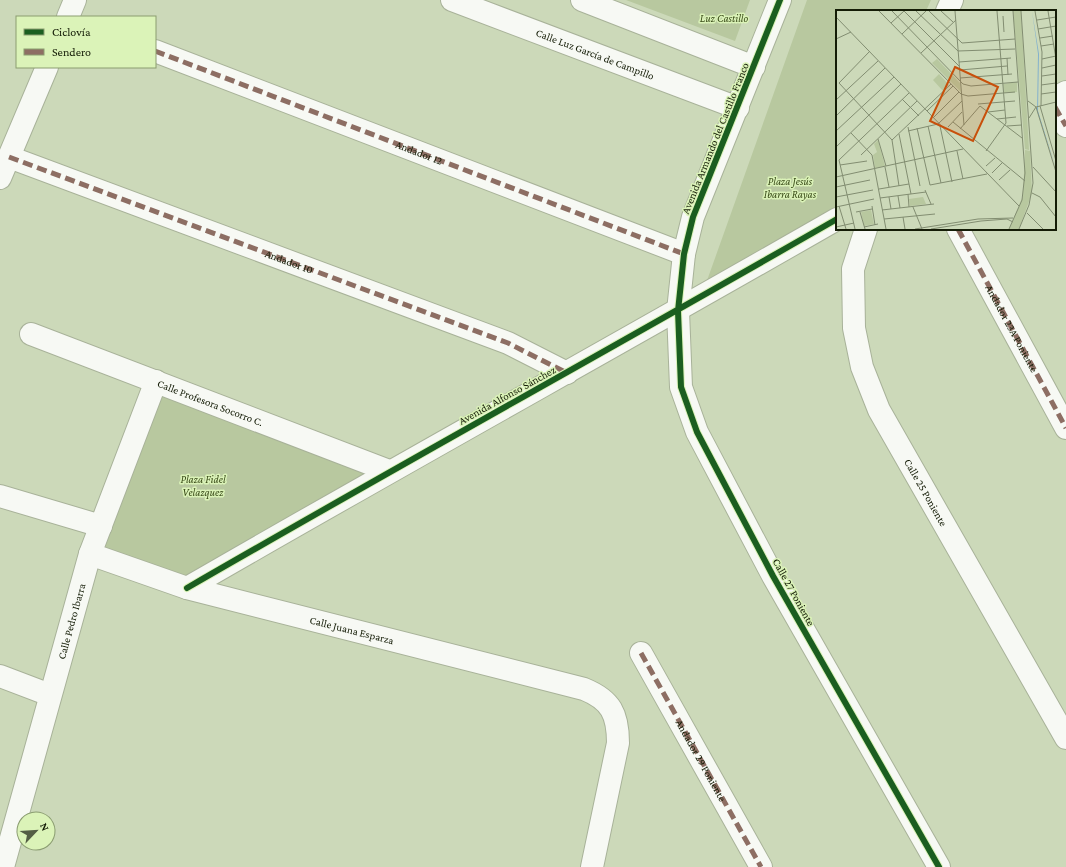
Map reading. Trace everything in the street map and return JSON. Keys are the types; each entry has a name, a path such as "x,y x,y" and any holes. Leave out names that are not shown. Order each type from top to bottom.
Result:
{"street":[{"path":"68,16 76,0"},
{"name":"Calle Luz García de Campillo","path":"452,0 738,108"},
{"path":"582,0 754,67"},
{"name":"Avenida Armando del Castillo Franco","path":"678,311 684,254 693,217 738,108 780,0"},
{"path":"947,10 952,0"},
{"name":"Andador 12","path":"156,51 684,254"},
{"path":"0,178 5,151 46,68"},
{"path":"1056,97 1066,92"},
{"path":"1056,109 1066,126"},
{"name":"Andador 10","path":"5,151 508,343 567,373"},
{"name":"Avenida Alfonso Sánchez","path":"187,588 390,471 678,311 836,220"},
{"name":"Calle 25 Poniente","path":"866,230 853,269 854,328 864,374 879,410 1066,738"},
{"name":"Andador 23A Poniente","path":"959,230 1066,428"},
{"name":"Calle 27 Poniente","path":"678,311 681,387 697,432 773,576 939,867"},
{"name":"Calle Profesora Socorro C.","path":"31,334 156,380 390,471"},
{"name":"Calle Pedro Ibarra","path":"3,859 90,554 156,380"},
{"path":"0,496 101,526"},
{"name":"Calle Juana Esparza","path":"90,554 187,588 584,689 599,695 611,707 618,729 618,743 592,867"},
{"name":"Andador 29 Poniente","path":"641,653 761,867"},
{"path":"0,676 50,695"}],"green space":[{"name":"Luz Castillo","path":"626,0 750,0 735,41"},
{"name":"Plaza Jesús Ibarra Rayas","path":"807,0 931,0 926,10 836,10 836,214 704,289"},
{"name":"Plaza Fidel Velazquez","path":"156,381 389,471 187,588 90,554"}],"marked path":[{"path":"156,51 684,254"},
{"path":"1056,109 1066,126"},
{"path":"9,157 508,343 567,373"},
{"path":"959,230 1066,428"},
{"path":"641,653 761,867"}],"cycle path":[{"path":"780,0 693,217 684,254 678,311 681,387 697,432 773,576 939,867"},
{"path":"187,588 836,220"}]}
